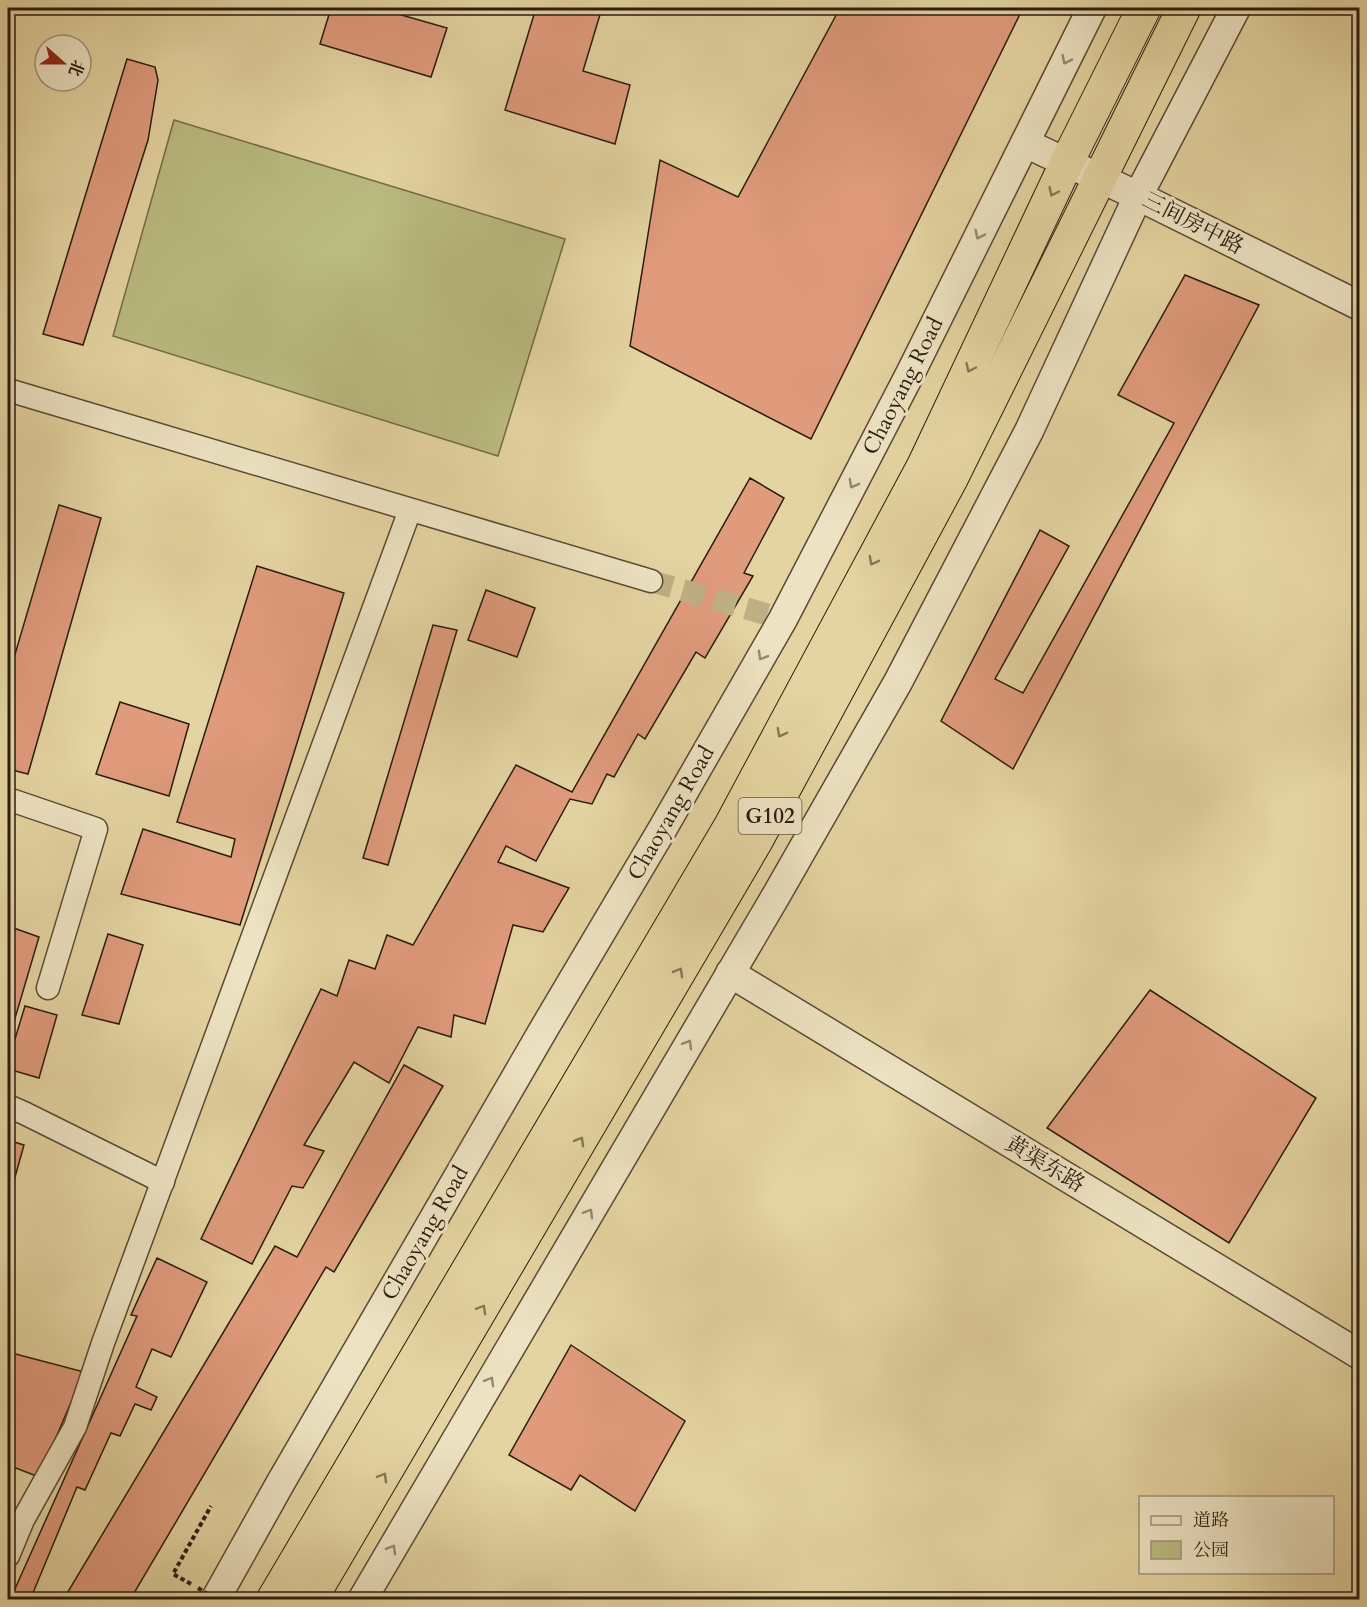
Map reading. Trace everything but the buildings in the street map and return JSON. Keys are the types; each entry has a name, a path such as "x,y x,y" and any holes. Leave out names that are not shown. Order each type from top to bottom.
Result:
{"highway":[{"name":"G102","path":"273,1599 730,827 924,465 1067,162 1144,8"},
{"name":"G102","path":"310,1599 756,841 951,479 1184,8"}],"street":[{"name":"Chaoyang Road","path":"216,1599 280,1482 783,619 911,372 1092,8"},
{"path":"362,1599 777,894 904,672 1029,431 1138,196 1236,8"},
{"name":"三间房中路","path":"1025,143 1101,177 1359,306"},
{"path":"8,390 651,581"},
{"path":"8,1556 15,1517 75,1427 411,510"},
{"path":"8,800 96,829 48,988"},
{"name":"黄渠东路","path":"730,974 1359,1355"},
{"path":"8,1106 163,1182"}],"path":[{"path":"211,1506 173,1574 216,1599"}],"green space":[{"path":"174,120 565,239 498,456 113,336"}],"tunnel":[{"path":"651,581 783,619"}]}
